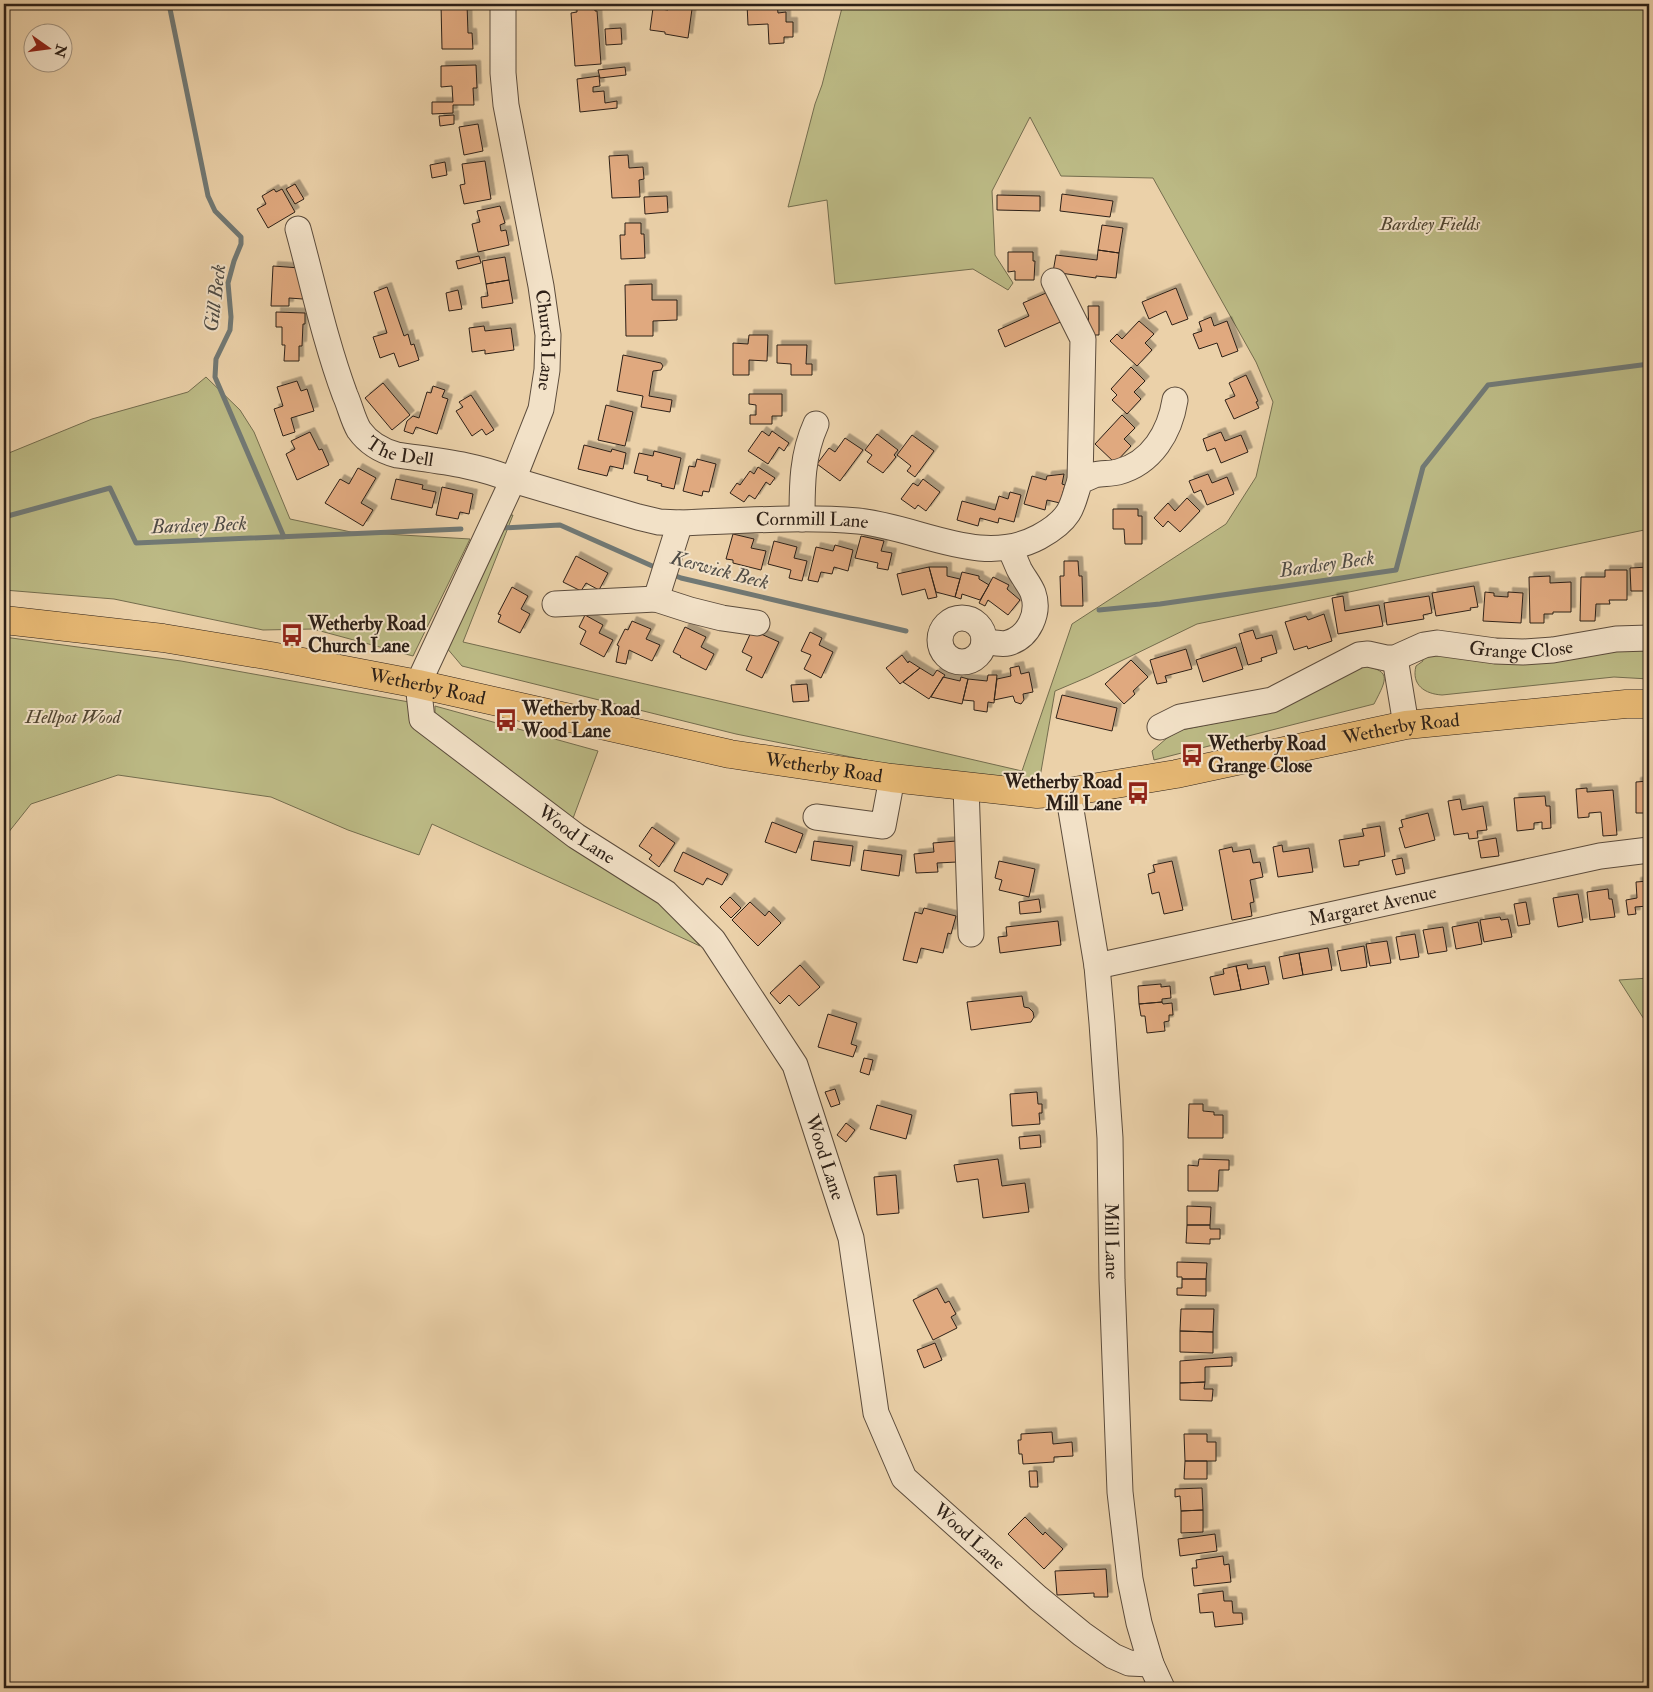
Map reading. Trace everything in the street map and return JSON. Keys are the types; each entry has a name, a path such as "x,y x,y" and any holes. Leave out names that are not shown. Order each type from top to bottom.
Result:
{"main road":[{"name":"Wetherby Road","path":"4,620 163,638 418,684 730,754 892,778 1037,794 1068,792 1176,774 1406,725 1626,704 1649,704"}],"street":[{"name":"Church Lane","path":"418,684 513,480 541,409 547,370 548,335 542,286 506,105 503,73 503,4"},
{"name":"The Dell","path":"298,229 334,366 358,429 374,446 385,452 471,465 513,480"},
{"name":"Cornmill Lane","path":"513,480 659,522 802,519 861,521 900,528 958,545 980,549 1010,548 1025,544 1053,529 1068,514 1080,481 1082,339 1054,281"},
{"path":"1080,481 1094,475 1118,472 1143,460 1158,445 1169,427 1175,400"},
{"path":"802,519 804,462 807,446 816,424"},
{"path":"659,590 680,523"},
{"path":"984,641 1006,644 1018,638 1028,629 1034,618 1036,604 1033,592 1018,568 1010,548"},
{"path":"555,604 659,590 690,610 717,617 757,623"},
{"name":"Grange Close","path":"1395,658 1424,645 1437,643 1523,652 1553,650 1616,639 1649,638"},
{"path":"1160,727 1180,717 1272,700 1359,655 1368,654 1395,658 1406,725"},
{"name":"Wood Lane","path":"418,684 422,719 576,836 666,893 713,940 795,1065 850,1238 876,1413 904,1478 1038,1598 1082,1634 1113,1656 1129,1663 1151,1664"},
{"path":"816,817 883,826 892,778"},
{"path":"966,786 971,934"},
{"name":"Mill Lane","path":"1068,792 1097,966 1110,1138 1112,1280 1120,1492 1130,1579 1139,1622 1151,1664 1162,1688"},
{"name":"Margaret Avenue","path":"1097,966 1600,856 1649,850"}],"green space":[{"name":"Bardsey Fields","path":"843,4 1649,4 1649,529 1197,624 1055,691 1039,783 891,765 736,734 462,666 446,647 501,516 513,515 463,642 1022,771 1072,624 1226,524 1256,477 1273,402 1256,362 1153,178 1061,176 1030,117 992,191 995,255 1013,283 1008,290 973,269 835,284 827,200 788,207"},
{"path":"206,377 240,410 254,432 290,519 351,532 470,539 413,656 313,629 263,630 114,599 4,590 4,455 92,419 188,392"},
{"name":"Hellpot Wood","path":"4,637 181,661 409,702 656,897 700,946 432,824 419,855 348,830 271,797 118,775 31,804 4,838"},
{"path":"1649,644 1649,679 1614,677 1442,695 1430,693 1421,687 1415,673 1416,666 1423,661 1421,656"},
{"path":"1358,665 1377,669 1384,676 1382,687 1374,704 1154,760 1152,751 1167,738 1181,730 1241,718"},
{"path":"435,706 598,751 572,821 435,723"},
{"path":"1649,978 1649,1027 1619,980"}],"building":[{"path":"441,4 467,4 468,33 472,33 473,49 442,49"},
{"path":"585,4 594,4 595,11 597,11 601,64 575,66 571,13 577,12 577,8 585,7"},
{"path":"747,4 777,4 778,13 786,12 786,22 793,22 793,37 784,37 784,43 769,44 768,24 748,25"},
{"path":"669,6 692,9 688,38 650,30 653,8 668,10"},
{"path":"621,28 622,44 606,45 605,29"},
{"path":"476,65 477,88 473,88 474,105 453,105 453,113 432,114 432,102 453,102 452,86 441,87 441,66"},
{"path":"625,67 626,75 600,78 598,70"},
{"path":"599,76 600,86 593,87 593,92 604,91 605,103 617,101 617,108 580,112 577,79"},
{"path":"454,115 454,124 440,126 439,116"},
{"path":"478,124 483,151 464,155 459,127"},
{"path":"628,155 629,168 643,167 644,179 639,180 640,197 612,198 609,156"},
{"path":"485,161 491,199 464,204 460,185 465,184 462,164"},
{"path":"445,162 447,175 432,178 430,165"},
{"path":"295,184 304,199 295,204 286,189"},
{"path":"274,189 276,192 282,189 295,212 268,228 257,209 266,204 262,196"},
{"path":"1062,194 1113,201 1110,217 1060,211"},
{"path":"997,195 1040,196 1040,211 997,210"},
{"path":"667,196 668,212 645,214 644,197"},
{"path":"500,206 505,223 500,225 501,231 506,230 509,245 478,252 472,224 480,222 477,211"},
{"path":"625,223 641,223 641,234 644,234 645,258 621,259 620,235 625,235"},
{"path":"1102,225 1123,228 1119,253 1098,250"},
{"path":"1098,250 1119,253 1116,278 1096,276 1096,278 1053,272 1056,255 1097,260"},
{"path":"1008,252 1033,252 1033,261 1035,261 1034,280 1015,280 1015,271 1008,272"},
{"path":"479,256 481,263 458,269 456,261"},
{"path":"505,257 509,280 486,284 482,261"},
{"path":"273,266 300,268 304,279 303,299 289,298 289,306 271,306"},
{"path":"509,280 513,303 482,308 481,297 488,296 486,284"},
{"path":"652,284 652,300 677,300 677,320 653,321 653,336 626,336 625,285"},
{"path":"387,287 404,336 408,334 411,345 414,344 419,360 399,367 394,353 380,358 373,337 387,333 374,292"},
{"path":"1176,288 1188,319 1172,325 1166,311 1149,319 1142,302"},
{"path":"458,290 462,309 449,311 446,293"},
{"path":"1046,293 1052,306 1059,303 1067,319 1005,347 998,330 1029,316 1023,303"},
{"path":"1088,306 1099,306 1099,335 1089,335"},
{"path":"276,312 305,313 302,346 299,346 299,361 284,361 285,345 282,345 282,327 276,327"},
{"path":"1211,317 1214,326 1227,321 1238,351 1222,357 1217,343 1199,349 1193,334 1202,331 1199,322"},
{"path":"1139,321 1154,334 1145,343 1152,350 1137,366 1110,341 1117,334 1122,339"},
{"path":"484,326 485,331 511,328 514,350 485,354 485,350 472,352 469,328"},
{"path":"749,335 768,335 767,361 749,360 749,375 733,375 733,343 748,344"},
{"path":"777,345 807,345 806,364 812,364 812,375 791,375 791,364 777,363"},
{"path":"623,355 661,363 663,366 661,370 653,371 649,396 672,400 670,412 641,407 643,396 617,391"},
{"path":"1131,367 1145,381 1134,392 1141,399 1127,414 1112,400 1117,395 1111,389"},
{"path":"1246,375 1258,401 1256,402 1259,408 1234,419 1225,400 1235,396 1229,383"},
{"path":"297,381 301,391 307,389 314,411 291,418 295,432 283,436 274,409 283,406 277,387"},
{"path":"383,383 410,415 392,430 365,398"},
{"path":"433,386 445,390 442,397 448,399 437,434 416,427 413,434 404,431 407,421 413,416 419,418 427,392 431,393"},
{"path":"749,394 782,394 782,416 772,416 772,424 750,424 750,415 756,415 756,405 749,404"},
{"path":"471,395 494,430 486,435 482,429 472,436 456,411 463,407 459,402"},
{"path":"606,405 633,412 625,446 598,440"},
{"path":"1122,415 1135,428 1124,439 1131,446 1115,463 1095,444"},
{"path":"762,431 769,436 772,431 789,443 784,451 779,447 768,464 748,451"},
{"path":"310,432 319,450 322,449 329,465 297,480 286,454 295,449 291,441"},
{"path":"1221,432 1225,441 1241,435 1248,452 1221,463 1215,448 1207,451 1203,439"},
{"path":"877,434 898,450 894,455 896,457 883,473 867,462 872,455 865,450"},
{"path":"912,435 934,451 915,477 907,471 911,466 897,455"},
{"path":"845,438 863,450 840,481 817,464 829,448 835,452"},
{"path":"584,445 611,452 612,449 626,453 623,469 610,466 607,476 578,469"},
{"path":"654,451 681,458 674,489 647,480 648,476 634,473 639,453 653,456"},
{"path":"697,459 716,464 709,492 703,491 702,496 683,491 689,466 695,467"},
{"path":"758,467 775,478 770,485 766,482 755,499 749,495 744,502 730,493 737,483 740,485 750,471 754,474"},
{"path":"358,468 376,478 361,503 373,510 363,526 325,503 340,479 349,484"},
{"path":"1064,474 1062,484 1065,485 1060,503 1047,500 1045,510 1024,504 1032,476 1046,480 1047,476"},
{"path":"1208,474 1212,483 1227,477 1234,494 1207,505 1201,490 1194,493 1189,481"},
{"path":"396,479 423,485 422,489 436,492 432,508 391,499"},
{"path":"923,479 940,492 926,511 918,505 915,509 901,499 913,483 918,486"},
{"path":"442,487 473,494 469,514 460,512 458,519 436,515"},
{"path":"1010,492 1021,495 1014,522 999,518 998,523 980,518 978,526 957,520 962,501 995,510 999,496 1008,499"},
{"path":"1187,498 1200,511 1180,532 1168,521 1163,527 1154,518 1168,503 1175,511"},
{"path":"1113,509 1138,509 1138,516 1142,516 1142,544 1125,544 1124,529 1113,529"},
{"path":"733,534 754,539 751,548 766,551 761,570 733,563 733,560 726,559"},
{"path":"861,536 884,541 881,551 892,553 888,570 877,568 878,563 855,558"},
{"path":"774,541 797,547 794,558 807,561 802,581 789,578 791,570 768,564"},
{"path":"835,545 853,550 848,571 834,567 832,574 821,572 818,582 808,580 816,547 833,551"},
{"path":"576,556 608,573 599,590 586,583 581,591 563,582"},
{"path":"1064,561 1078,561 1079,576 1082,576 1083,606 1061,606 1060,576 1064,576"},
{"path":"929,567 947,567 947,576 960,579 955,597 936,592"},
{"path":"929,567 937,597 928,599 925,589 902,595 897,574"},
{"path":"1649,567 1648,591 1631,591 1630,568"},
{"path":"1605,570 1627,570 1627,600 1609,600 1610,604 1596,604 1595,621 1580,621 1581,577 1605,577"},
{"path":"962,572 979,576 979,579 989,585 980,600 962,594 961,599 955,597"},
{"path":"1550,576 1550,583 1571,582 1571,612 1544,614 1544,623 1530,623 1529,577"},
{"path":"993,577 1009,585 1007,589 1020,600 1008,615 988,600 985,606 979,603"},
{"path":"1474,586 1478,607 1436,616 1432,593"},
{"path":"512,587 528,596 521,609 530,614 520,633 498,622 501,615 498,614"},
{"path":"1485,592 1494,593 1494,596 1508,597 1508,592 1523,593 1521,623 1483,621"},
{"path":"1343,596 1345,611 1379,605 1383,626 1338,634 1332,598"},
{"path":"1429,596 1432,613 1423,615 1424,619 1387,625 1384,603"},
{"path":"1324,614 1332,641 1308,649 1307,646 1294,650 1285,622 1306,616 1308,620"},
{"path":"585,615 603,625 599,633 613,640 604,657 580,644 586,631 579,627"},
{"path":"632,621 651,629 646,639 660,645 652,661 629,650 626,664 616,662 619,646 617,645 625,629 628,630"},
{"path":"685,627 706,637 701,647 714,654 706,670 673,652"},
{"path":"752,630 779,642 762,678 746,670 752,657 742,652"},
{"path":"1253,630 1256,639 1272,635 1277,653 1261,658 1262,661 1248,665 1239,634"},
{"path":"810,632 822,638 819,645 833,652 821,678 804,669 811,655 801,651"},
{"path":"1236,647 1243,669 1203,682 1196,660"},
{"path":"1186,649 1192,669 1165,676 1167,682 1157,684 1150,660"},
{"path":"902,655 908,663 909,661 920,668 900,684 886,668"},
{"path":"1131,660 1148,677 1133,691 1135,694 1124,704 1105,684"},
{"path":"1019,666 1021,674 1029,672 1033,692 1023,694 1024,700 1021,704 1015,702 1013,696 994,700 997,679 1011,676 1010,668"},
{"path":"920,668 933,676 937,670 945,675 929,699 903,682"},
{"path":"988,675 997,675 994,703 988,702 987,712 974,710 974,701 963,700 968,679 987,681"},
{"path":"943,677 960,681 961,677 968,679 962,704 931,697"},
{"path":"807,684 809,701 793,702 791,685"},
{"path":"1062,695 1117,708 1112,731 1056,718"},
{"path":"1649,781 1649,813 1636,813 1636,782"},
{"path":"1587,788 1587,792 1613,790 1617,835 1603,836 1601,812 1589,813 1589,817 1578,818 1576,789"},
{"path":"1545,796 1546,806 1550,806 1551,828 1542,829 1542,822 1534,823 1534,829 1517,831 1514,798"},
{"path":"1460,799 1462,810 1483,806 1487,830 1477,831 1478,838 1469,839 1468,833 1454,835 1448,801"},
{"path":"1428,813 1435,840 1405,848 1399,828 1403,827 1401,820"},
{"path":"772,822 803,834 796,853 765,842"},
{"path":"1380,826 1385,856 1359,861 1359,865 1344,867 1339,840 1364,836 1362,829"},
{"path":"652,827 675,843 659,867 649,859 652,855 639,846"},
{"path":"1496,838 1499,856 1481,858 1478,841"},
{"path":"814,841 853,846 850,866 811,860"},
{"path":"956,841 957,862 937,863 938,872 916,873 914,854 934,852 933,843"},
{"path":"1282,845 1283,852 1309,848 1313,872 1278,877 1273,847"},
{"path":"1232,847 1233,852 1250,849 1253,863 1260,862 1263,877 1250,880 1254,902 1250,903 1252,916 1232,920 1219,850"},
{"path":"864,850 902,855 899,876 861,870"},
{"path":"683,852 728,874 722,885 707,878 703,885 674,871"},
{"path":"1402,858 1405,873 1396,875 1392,860"},
{"path":"999,861 1035,869 1029,897 999,890 1002,880 995,878"},
{"path":"1172,861 1183,910 1164,914 1159,892 1152,894 1148,874 1155,872 1153,865"},
{"path":"1649,881 1649,906 1635,907 1636,914 1628,915 1626,900 1637,898 1636,882"},
{"path":"1608,889 1615,917 1590,920 1587,892"},
{"path":"1578,894 1583,922 1558,927 1553,898"},
{"path":"730,897 741,908 731,918 720,907"},
{"path":"1039,899 1041,912 1020,914 1019,902"},
{"path":"750,902 765,916 769,911 781,923 758,946 732,920"},
{"path":"1526,902 1530,924 1518,926 1514,904"},
{"path":"924,908 956,916 951,934 948,933 943,953 921,948 917,963 903,960 915,912 922,914"},
{"path":"1500,917 1501,920 1508,919 1512,937 1484,942 1480,920"},
{"path":"1058,921 1061,945 1000,953 998,937 1007,936 1006,927"},
{"path":"1478,922 1482,944 1456,949 1452,927"},
{"path":"1443,927 1447,951 1428,954 1423,930"},
{"path":"1415,934 1419,957 1400,960 1396,937"},
{"path":"1387,941 1391,963 1370,966 1366,944"},
{"path":"1364,946 1367,967 1341,971 1337,951"},
{"path":"1328,948 1332,970 1303,975 1299,953"},
{"path":"1299,953 1303,975 1283,979 1279,957"},
{"path":"1247,964 1248,969 1265,966 1269,984 1241,990 1236,966"},
{"path":"800,965 820,987 799,1006 789,995 780,1004 770,993"},
{"path":"1236,966 1241,990 1214,995 1210,977 1224,974 1223,969"},
{"path":"1161,984 1161,987 1170,986 1171,998 1162,999 1162,1002 1139,1004 1138,986"},
{"path":"1022,996 1024,1007 1029,1008 1033,1012 1034,1017 1031,1022 971,1030 967,1002"},
{"path":"1162,1002 1163,1004 1172,1003 1173,1015 1169,1015 1169,1021 1164,1022 1165,1031 1147,1033 1145,1016 1141,1016 1139,1004"},
{"path":"828,1014 857,1023 851,1044 857,1046 853,1057 818,1047"},
{"path":"864,1058 873,1060 869,1075 860,1072"},
{"path":"835,1089 840,1104 831,1107 825,1092"},
{"path":"1037,1092 1038,1104 1042,1104 1042,1113 1039,1113 1040,1124 1012,1126 1010,1094"},
{"path":"1189,1104 1203,1104 1203,1111 1214,1112 1214,1115 1223,1115 1223,1138 1188,1138"},
{"path":"877,1105 912,1115 906,1139 870,1129"},
{"path":"846,1123 855,1130 846,1142 837,1135"},
{"path":"1040,1135 1041,1147 1020,1149 1019,1137"},
{"path":"998,1159 1002,1186 1025,1183 1029,1212 983,1218 978,1179 957,1182 954,1165"},
{"path":"1199,1159 1229,1160 1229,1170 1219,1170 1218,1191 1188,1191 1188,1165 1198,1166"},
{"path":"896,1175 899,1213 877,1215 874,1177"},
{"path":"1187,1206 1211,1207 1210,1225 1187,1225"},
{"path":"1187,1225 1210,1225 1210,1229 1220,1229 1220,1239 1210,1239 1210,1244 1186,1243"},
{"path":"1177,1262 1207,1263 1206,1279 1182,1279 1182,1277 1177,1277"},
{"path":"1182,1279 1206,1279 1206,1296 1177,1295 1177,1288 1182,1288"},
{"path":"937,1288 945,1303 949,1301 956,1314 951,1317 957,1328 933,1340 913,1300"},
{"path":"1181,1309 1214,1309 1213,1332 1180,1331"},
{"path":"1180,1331 1213,1332 1213,1353 1180,1352"},
{"path":"935,1343 942,1360 924,1368 917,1350"},
{"path":"1232,1357 1232,1366 1205,1367 1205,1382 1180,1383 1180,1361"},
{"path":"1205,1382 1204,1389 1213,1389 1212,1401 1180,1400 1180,1383"},
{"path":"1052,1432 1053,1444 1072,1442 1073,1456 1054,1457 1054,1462 1023,1464 1022,1454 1019,1454 1018,1440 1021,1440 1021,1434"},
{"path":"1184,1434 1207,1434 1207,1442 1216,1442 1216,1461 1185,1461"},
{"path":"1185,1461 1207,1461 1207,1479 1184,1479"},
{"path":"1029,1471 1037,1471 1038,1487 1030,1487"},
{"path":"1202,1488 1203,1510 1181,1511 1180,1496 1175,1497 1175,1489"},
{"path":"1203,1510 1203,1532 1181,1533 1181,1511"},
{"path":"1025,1517 1043,1535 1045,1532 1063,1549 1044,1569 1008,1534"},
{"path":"1215,1534 1217,1551 1180,1556 1178,1539"},
{"path":"1223,1556 1224,1565 1229,1564 1231,1582 1194,1586 1192,1568 1197,1568 1196,1560"},
{"path":"1106,1569 1108,1597 1094,1597 1094,1593 1057,1595 1055,1571"},
{"path":"1223,1591 1224,1601 1232,1601 1233,1613 1242,1613 1243,1624 1215,1627 1213,1612 1200,1613 1198,1594"}],"waterway":[{"name":"Gill Beck","path":"169,4 208,196 215,211 241,237 241,244 228,283 231,317 230,330 216,359 215,377 284,537"},
{"name":"Bardsey Beck","path":"1099,610 1160,604 1396,570 1423,467 1488,385 1649,364"},
{"name":"Bardsey Beck","path":"4,517 110,488 136,543 461,529"},
{"name":"Keswick Beck","path":"501,528 560,525 659,569"},
{"name":"Keswick Beck","path":"671,574 681,578 906,631"}],"place":[{"name":"Wetherby Road Church Lane","path":"292,635"},
{"name":"Wetherby Road Wood Lane","path":"506,720"},
{"name":"Wetherby Road Grange Close","path":"1192,755"},
{"name":"Wetherby Road Mill Lane","path":"1138,793"}]}
